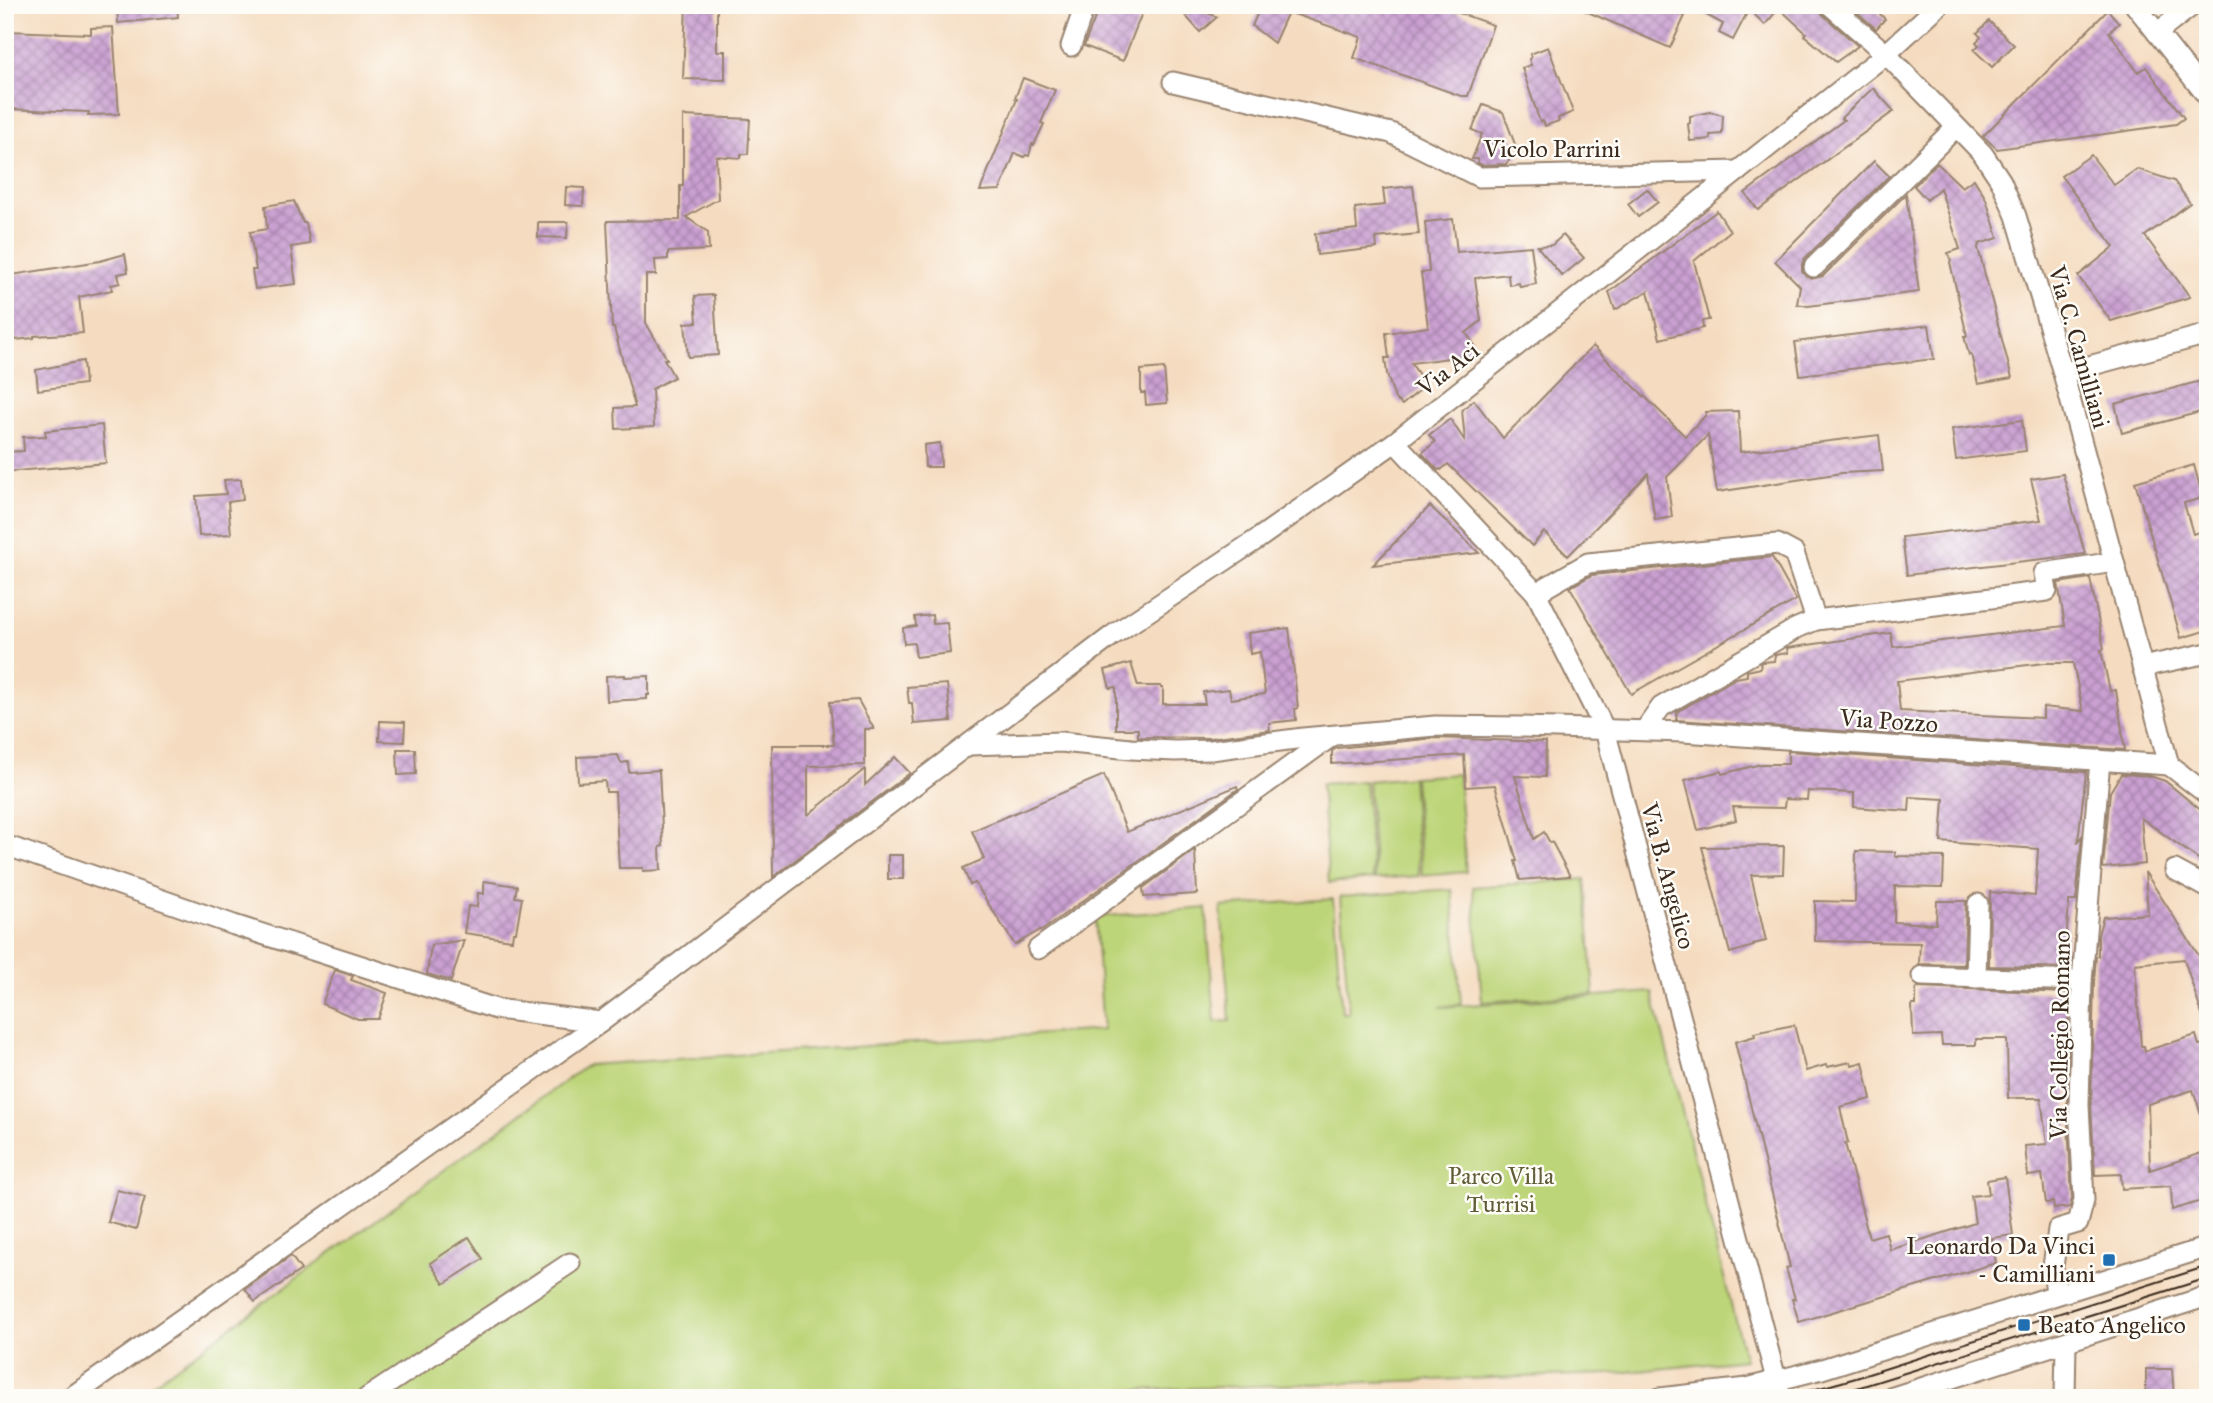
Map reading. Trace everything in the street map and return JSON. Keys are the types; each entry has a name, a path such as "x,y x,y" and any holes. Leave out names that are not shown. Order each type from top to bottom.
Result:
{"street":[{"path":"1071,46 1085,5"},
{"name":"Via C. Camilliani","path":"1830,5 1886,54 1983,154 2001,181 2016,216 2063,373 2169,765"},
{"name":"Via Aci","path":"70,1398 601,1022 1113,635 1259,538 1395,442 1886,54 1939,5"},
{"path":"2135,5 2208,97"},
{"path":"2157,33 2193,5"},
{"name":"Vicolo Parrini","path":"1173,82 1391,133 1479,177 1738,171"},
{"path":"1814,267 1956,127"},
{"path":"2063,373 2208,334"},
{"name":"Via B. Angelico","path":"1395,442 1536,593 1605,730 1778,1390"},
{"path":"1536,593 1588,564 1777,544 1794,553 1816,620"},
{"path":"1645,730 1661,707 1797,628 1816,620 2047,591 2044,573 2114,562"},
{"path":"2142,667 2208,653"},
{"name":"Via Pozzo","path":"969,745 1061,742 1131,749 1211,750 1434,726 1645,730 2169,765"},
{"path":"1038,949 1333,736"},
{"name":"Via Collegio Romano","path":"2056,1294 2053,1267 2058,1228 2078,1223 2084,1200 2078,1105 2082,981 2100,760"},
{"path":"2169,765 2208,795"},
{"path":"5,845 234,925 496,1009 601,1022"},
{"path":"2175,870 2208,888"},
{"path":"1976,978 1978,904"},
{"path":"1922,976 2082,981"},
{"path":"1660,1398 1746,1388 1778,1390 1822,1369 2208,1247"},
{"path":"367,1398 570,1263"},
{"path":"1890,1398 2208,1296"},
{"path":"2065,1398 2066,1342"}],"green space":[{"path":"1458,774 1466,872 1422,876 1414,777"},
{"path":"1412,777 1419,876 1375,879 1368,781"},
{"path":"1365,781 1373,879 1329,883 1321,784"},
{"path":"1585,879 1594,994 1482,1002 1473,887"},
{"name":"Parco Villa Turrisi","path":"1452,889 1461,1004 1440,1007 1652,992 1745,1360 1609,1374 899,1398 134,1398 587,1065 1103,1030 1095,917 1206,908 1215,1022 1230,1021 1221,907 1333,899 1342,1013 1349,1013 1340,897"}],"building":[{"path":"117,5 177,5 178,17 118,23"},
{"path":"686,5 717,5 717,51 725,51 725,80 683,79"},
{"path":"1100,5 1145,5 1123,61 1084,46"},
{"path":"1176,5 1189,5 1217,17 1200,32"},
{"path":"1261,5 1437,5 1493,25 1468,96 1461,96 1354,58 1361,37 1288,12 1274,43 1252,26"},
{"path":"1572,5 1661,5 1685,16 1670,48"},
{"path":"1688,5 1818,5 1822,14 1858,46 1836,62 1804,35 1806,33 1779,8 1765,25 1749,9 1733,40 1719,33 1723,24"},
{"path":"1849,5 1871,5 1885,19 1876,29"},
{"path":"2108,10 2119,23 2109,32 2138,72 2146,67 2184,118 2176,124 1997,149 1983,136"},
{"path":"1989,21 2014,45 1992,67 1974,50 1981,37 1977,33"},
{"path":"113,27 119,114 88,115 89,112 5,109 5,31 91,34 91,28"},
{"path":"1548,47 1573,112 1545,126 1543,121 1540,122 1522,68 1531,65 1530,54"},
{"path":"1023,78 1055,90 1041,123 1044,124 1034,145 1032,144 1029,156 1015,153 1000,190 980,191 1017,99 1015,98"},
{"path":"1873,88 1894,111 1758,210 1745,193 1844,120 1841,118"},
{"path":"1483,105 1503,112 1520,158 1511,158 1506,164 1482,165 1478,163 1478,159 1472,159 1482,134 1472,130"},
{"path":"1710,112 1723,115 1722,134 1710,135 1711,139 1690,141 1690,116"},
{"path":"683,116 750,119 748,154 741,154 741,158 716,156 718,199 686,217 708,232 709,250 668,252 668,259 655,260 656,275 646,275 646,323 674,377 652,389 654,427 616,429 615,408 635,407 612,328 607,221 680,220"},
{"path":"2091,155 2114,185 2137,169 2174,181 2190,203 2145,236 2190,297 2111,321 2078,276 2114,247 2061,176"},
{"path":"1874,161 1889,176 1805,258 1802,271 1811,279 1823,276 1906,194 1919,292 1808,306 1797,304 1800,286 1775,261"},
{"path":"1937,163 1962,187 1974,179 1986,199 1998,238 1979,244 1978,248 2012,378 1978,384 1964,336 1967,336 1948,253 1960,249 1940,188 1927,200 1914,186"},
{"path":"1413,186 1419,234 1376,238 1377,248 1317,255 1315,234 1357,229 1355,208 1385,205 1383,189"},
{"path":"566,187 584,188 583,206 565,205"},
{"path":"1647,189 1658,202 1638,217 1628,204"},
{"path":"294,201 303,223 306,223 310,244 291,247 296,284 255,289 252,270 256,270 250,232 267,229 265,206"},
{"path":"1717,211 1730,231 1694,261 1709,320 1702,321 1703,328 1660,339 1648,291 1615,310 1609,292"},
{"path":"1453,219 1457,252 1531,246 1536,284 1520,287 1519,283 1509,285 1508,274 1475,278 1481,321 1466,333 1476,347 1464,356 1411,363 1426,385 1402,405 1395,399 1387,374 1385,358 1389,358 1386,333 1428,327 1421,273 1429,272 1425,222"},
{"path":"538,222 568,222 567,238 538,237"},
{"path":"1563,235 1584,258 1562,276 1537,246 1552,245"},
{"path":"125,254 128,272 118,274 120,283 111,285 112,290 79,297 83,333 5,341 5,276 100,261"},
{"path":"714,295 718,355 688,357 685,323 697,322 695,296"},
{"path":"1929,325 1934,359 1800,375 1795,342"},
{"path":"1593,346 1685,436 1706,415 1705,412 1738,411 1740,452 1879,435 1883,471 1842,473 1717,492 1708,435 1667,477 1672,517 1655,520 1648,474 1568,556 1544,532 1532,546 1448,464 1438,470 1422,453 1435,442 1429,435 1450,419 1465,441 1462,410 1474,400 1503,438"},
{"path":"83,361 85,384 38,390 36,370"},
{"path":"1164,368 1167,403 1146,405 1145,393 1141,393 1141,370"},
{"path":"2208,379 2208,410 2122,433 2115,404"},
{"path":"2022,420 2026,451 1956,460 1952,429"},
{"path":"102,425 106,463 5,472 5,452 24,451 23,437 46,436 45,431"},
{"path":"940,443 941,467 925,467 924,445"},
{"path":"2194,465 2203,498 2184,503 2193,534 2208,529 2208,630 2181,638 2135,482"},
{"path":"2063,474 2085,554 1907,575 1902,537 2041,520 2031,479"},
{"path":"241,479 243,500 228,502 231,534 199,536 196,496 226,494 224,480"},
{"path":"1430,506 1479,553 1373,565 1424,512"},
{"path":"1772,557 1796,600 1631,694 1570,587 1592,575"},
{"path":"2090,578 2104,649 2101,650 2110,691 2116,690 2125,750 1676,720 1677,712 1736,678 1747,676 1747,671 1761,668 1760,663 1774,661 1775,655 1788,653 1787,648 1891,633 1893,647 2065,626 2058,583","holes":["2044,663 2073,663 2083,711 2043,707 2043,718 1900,711 1897,681"]},
{"path":"932,615 933,624 947,623 950,653 916,657 914,643 904,644 903,628 916,626 915,617"},
{"path":"1289,628 1298,708 1295,709 1296,720 1269,723 1270,730 1210,738 1138,737 1138,729 1116,729 1116,687 1110,688 1105,670 1131,663 1138,686 1163,688 1163,704 1205,704 1203,692 1229,689 1231,699 1265,694 1260,652 1250,654 1248,633"},
{"path":"606,676 649,676 647,699 607,701"},
{"path":"947,684 951,721 914,724 907,687"},
{"path":"858,700 874,729 865,729 865,765 808,766 808,815 865,769 865,785 895,757 910,773 773,877 772,745 834,745 830,702"},
{"path":"380,721 405,722 404,742 379,741"},
{"path":"1435,738 1546,742 1545,777 1515,776 1534,839 1544,832 1570,876 1520,880 1495,785 1466,787 1464,755 1332,764 1332,751 1337,748"},
{"path":"397,749 415,749 416,774 398,775"},
{"path":"1788,751 2086,772 2078,841 2082,836 2076,901 2069,901 2065,960 2071,959 2071,968 1989,966 1990,892 2035,896 2038,849 1941,842 1944,799 1910,797 1909,811 1854,807 1854,793 1808,791 1807,800 1785,799 1784,808 1733,807 1736,820 1698,830 1685,780 1761,764 1788,764"},
{"path":"618,755 621,763 628,762 629,772 659,770 663,846 660,847 661,870 619,868 615,792 606,792 605,781 578,783 577,757"},
{"path":"2121,774 2150,776 2165,781 2208,816 2208,866 2141,818 2145,864 2103,868 2110,792"},
{"path":"1104,775 1127,832 1237,786 1238,789 1041,931 1015,945 975,883 970,885 963,868 984,859 972,831"},
{"path":"1784,846 1783,874 1751,875 1766,941 1730,953 1702,847"},
{"path":"1195,850 1197,894 1144,897 1143,888"},
{"path":"1856,851 1895,852 1895,856 1944,857 1943,887 1895,886 1894,922 1936,924 1937,901 1966,901 1964,965 1919,964 1920,943 1815,941 1815,901 1855,902"},
{"path":"888,855 903,855 903,879 888,879"},
{"path":"2145,872 2201,959 2208,980 2208,1021 2204,1021 2184,959 2135,964 2141,1046 2144,1046 2145,1051 2196,1035 2199,1045 2208,1043 2208,1126 2205,1126 2193,1090 2148,1104 2150,1170 2208,1151 2208,1199 2172,1210 2171,1186 2122,1189 2121,1174 2095,1175 2091,1105 2098,935 2103,917 2148,914"},
{"path":"484,881 517,886 515,897 522,898 512,940 464,933 468,906 477,907 478,893 484,894"},
{"path":"464,940 451,981 427,974 431,945"},
{"path":"335,970 353,976 351,980 387,993 378,1019 358,1019 322,1004"},
{"path":"1918,987 2069,993 2067,1105 2072,1199 2070,1207 2054,1209 2053,1202 2046,1203 2042,1174 2028,1176 2025,1146 2047,1144 2041,1098 2008,1098 2007,1039 1976,1039 1976,1045 1942,1045 1941,1035 1913,1036 1912,1005 1916,1005"},
{"path":"1794,1025 1806,1071 1826,1065 1827,1067 1851,1062 1852,1065 1863,1062 1871,1099 1840,1107 1848,1143 1845,1143 1869,1238 1886,1233 1890,1250 1975,1223 1971,1196 1989,1194 1987,1180 2005,1177 2013,1235 1992,1238 1996,1263 1799,1322 1786,1268 1790,1267 1735,1042 1755,1036 1754,1033"},
{"path":"117,1190 145,1197 136,1230 108,1222"},
{"path":"469,1237 483,1259 444,1284 430,1263"},
{"path":"291,1256 301,1270 255,1302 245,1289"},
{"path":"2146,1369 2172,1369 2174,1398 2146,1398"}],"tram line":[{"path":"1784,1398 1856,1378 2208,1266"},
{"path":"1825,1398 2208,1278"}],"place":[{"name":"Leonardo Da Vinci - Camilliani","path":"2109,1260"},
{"name":"Beato Angelico","path":"2024,1325"}]}
